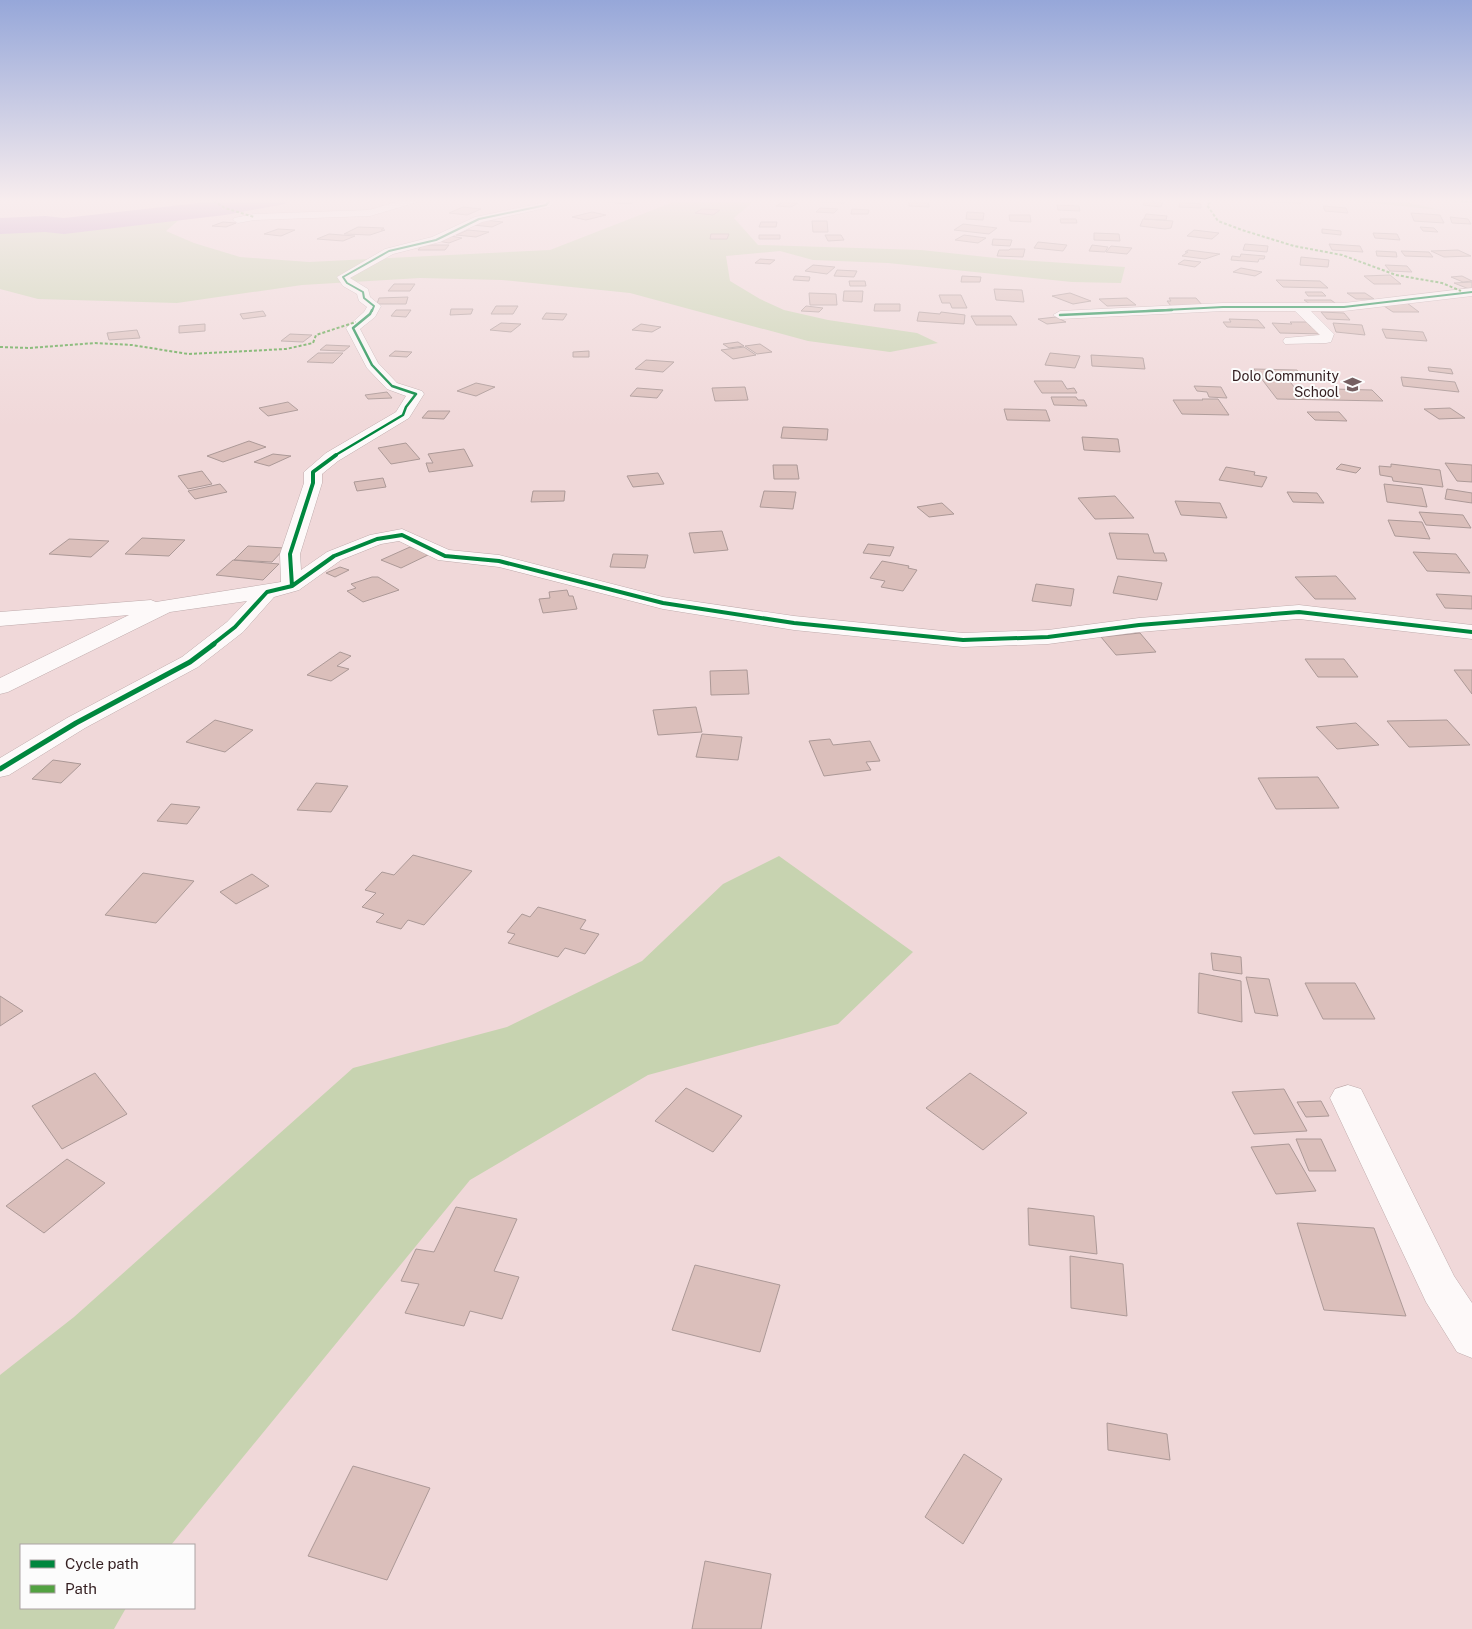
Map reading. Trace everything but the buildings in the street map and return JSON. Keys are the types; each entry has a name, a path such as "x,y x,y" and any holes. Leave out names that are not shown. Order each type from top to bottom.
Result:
{"street":[{"path":"292,586 290,554 313,483 314,472 332,458 403,415 406,406 416,394 392,386 372,365 353,328 370,314 374,306 364,298 363,292 347,283 343,277 346,275"},
{"path":"1060,315 1223,307 1344,307 1467,292 1472,307"},
{"path":"1290,341 1326,339 1327,334 1299,308"},
{"path":"0,619 165,606 266,592 292,586 334,556 377,539 402,535 445,556 499,561 663,603 794,623 963,640 1048,638 1139,624 1299,612 1472,632"},
{"path":"0,769 76,723 190,662 234,627 266,592"},
{"path":"0,687 165,606"},
{"path":"1348,1098 1440,1289 1472,1339"}],"green space":[{"path":"0,275 729,275 730,281 760,299 784,310 828,320 917,333 938,343 890,352 808,341 630,293 502,280 420,278 302,285 177,303 38,299 0,289"},
{"path":"1004,275 1123,275 1121,283 1072,282"},
{"path":"779,856 913,952 838,1024 648,1075 470,1180 172,1544 20,1544 20,1609 125,1609 114,1629 0,1629 0,1375 74,1317 353,1068 507,1027 642,961 723,884"}],"marked path":[{"path":"1396,275 1442,283 1461,291"},
{"path":"0,347 29,348 95,343 132,345 188,354 286,349 313,343 316,335 356,322"}],"cycle path":[{"path":"0,769 76,723 190,662 235,627 267,592 292,586 290,554 313,483 313,472 332,457 403,415 406,407 416,394 392,386 372,365 353,328 370,314 374,306 364,298 363,292 347,283 343,277 347,275"},
{"path":"1060,315 1223,307 1344,307 1472,292"},
{"path":"292,586 334,556 377,539 402,535 445,556 499,561 663,603 794,623 963,640 1048,637 1139,625 1299,612 1472,632"}],"place":[{"name":"Dolo Community School","path":"1353,384"}]}
